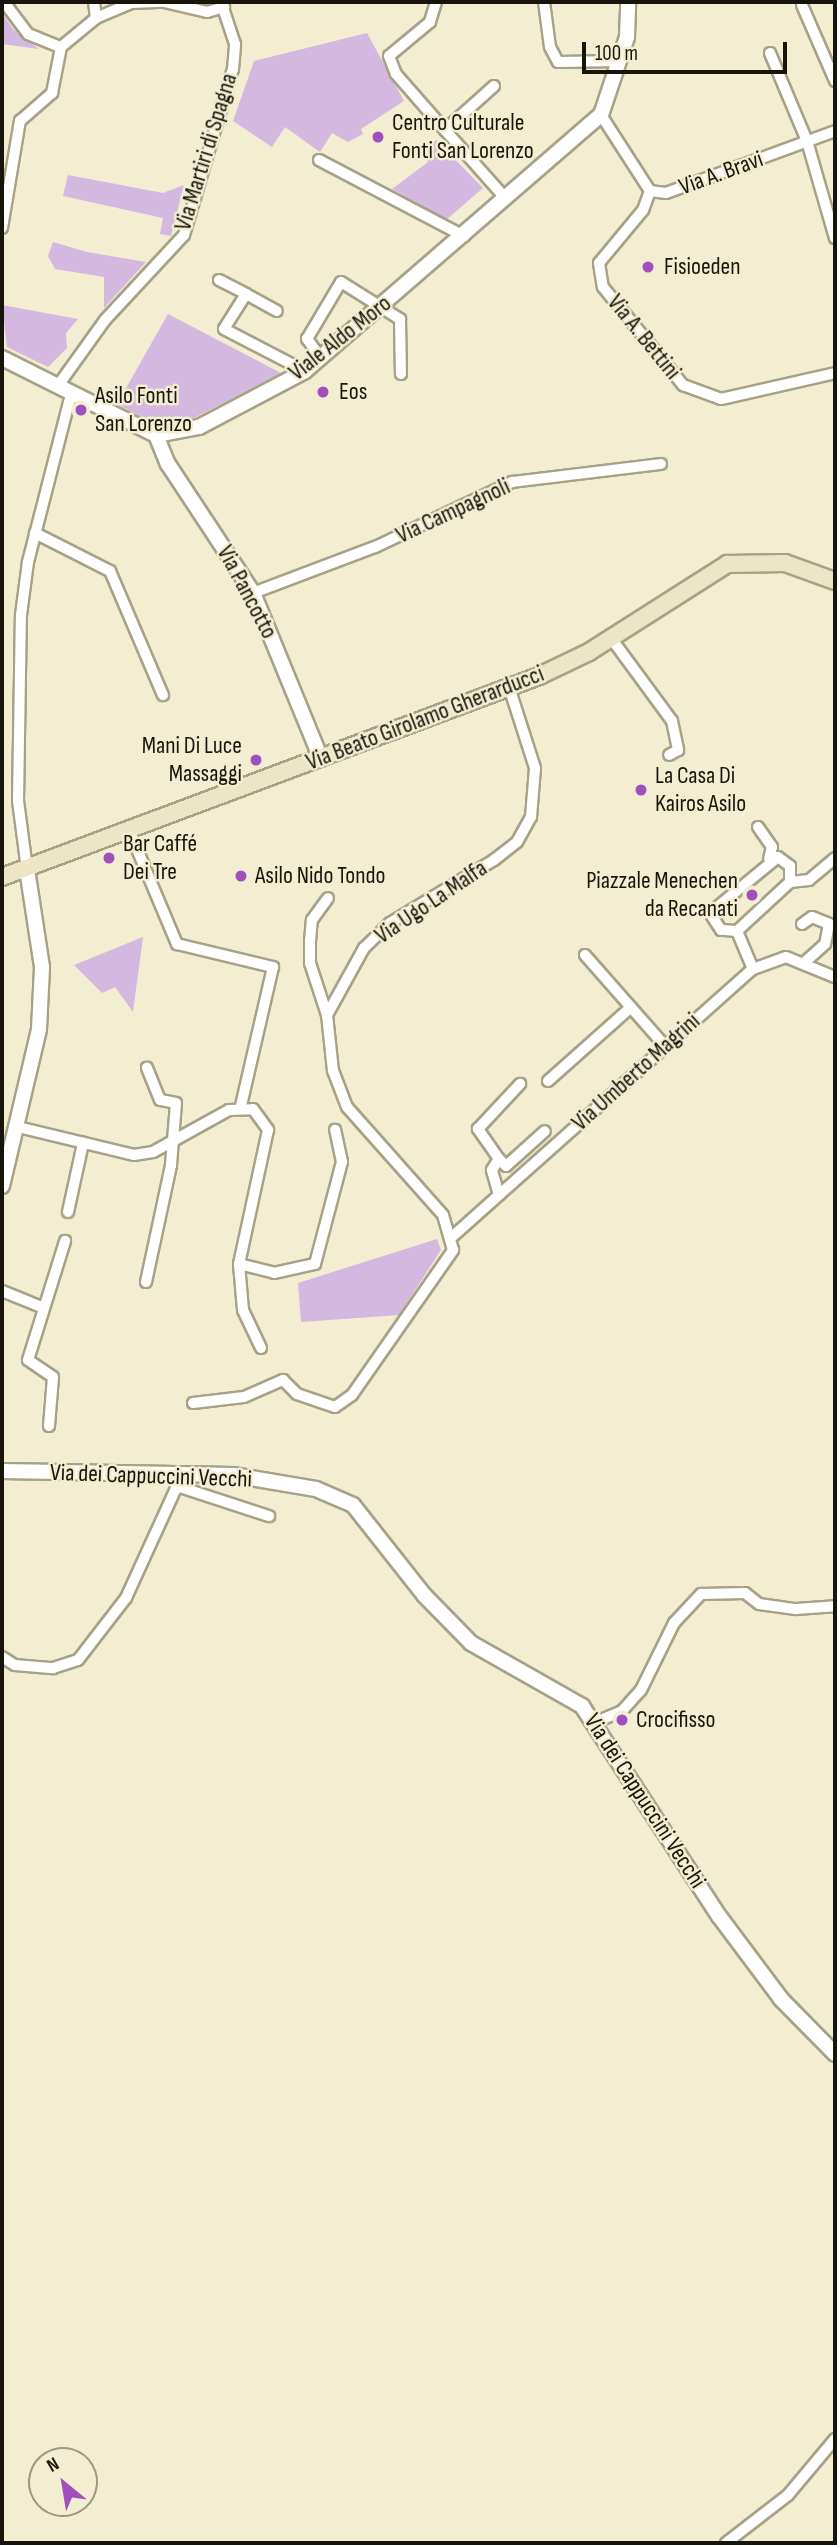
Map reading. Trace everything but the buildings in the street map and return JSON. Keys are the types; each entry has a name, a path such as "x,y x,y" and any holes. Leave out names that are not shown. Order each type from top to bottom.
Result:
{"main road":[{"name":"Via Beato Girolamo Gherarducci","path":"2,877 509,687 611,638 727,564 785,563 835,581"}],"street":[{"path":"4,2 28,34 61,47"},
{"path":"94,2 96,18"},
{"path":"2,228 20,121 52,93 61,47 96,18 131,4 164,2 207,12 222,4"},
{"path":"436,2 430,22 389,56 396,74 506,199"},
{"path":"544,2 550,47 558,62 620,61"},
{"name":"Viale Aldo Moro","path":"156,435 199,427 305,371 384,306 601,115 620,61 628,2"},
{"name":"Via Martiri di Spagna","path":"57,387 105,320 184,234 233,69 235,44 222,4"},
{"path":"802,5 835,81"},
{"path":"770,53 807,141 835,238"},
{"path":"445,130 494,86"},
{"name":"Via A. Bravi","path":"601,115 650,191 666,193 835,131"},
{"path":"319,160 464,236"},
{"name":"Via A. Bettini","path":"650,191 643,209 608,247 601,275 603,287 683,385 721,400 835,373"},
{"path":"219,279 277,311"},
{"path":"321,358 307,339 341,282 384,306 400,319 401,374"},
{"path":"246,294 224,329 305,371"},
{"path":"2,358 156,435"},
{"path":"2,1186 39,1029 42,967 27,869 17,743 21,615 35,533 71,394"},
{"name":"Via Pancotto","path":"156,435 168,464 253,593 321,759"},
{"name":"Via Campagnoli","path":"253,593 375,547 512,482 661,464"},
{"path":"35,533 110,571 163,695"},
{"path":"611,638 672,721 678,750 669,755"},
{"name":"Via Ugo La Malfa","path":"327,1015 364,948 390,923 494,860 517,842 531,817 535,768 509,687"},
{"path":"753,969 737,931 715,924 716,908 769,859 772,847 758,827"},
{"path":"129,830 177,944 273,967 241,1106"},
{"path":"790,882 809,880 835,858"},
{"path":"737,931 790,882 793,874 785,860 769,859"},
{"path":"193,1403 244,1397 283,1380 297,1394 335,1407 352,1395 453,1250 453,1236 443,1215 347,1107 334,1071 327,1015 310,963 312,920 328,898"},
{"path":"802,924 812,917 829,924 825,944 805,962"},
{"path":"585,956 665,1046"},
{"name":"Via Umberto Magrini","path":"453,1236 753,969 786,957 805,962 835,977"},
{"path":"548,1081 631,1007"},
{"path":"146,1282 171,1165 170,1142 176,1103 160,1100 147,1067"},
{"path":"520,1084 478,1129 506,1166 545,1131"},
{"path":"18,1127 134,1154 170,1142 241,1106"},
{"path":"241,1106 262,1117 268,1130 239,1264 243,1310 261,1348"},
{"path":"239,1264 274,1273 315,1264 342,1162 335,1130"},
{"path":"68,1212 83,1143"},
{"path":"499,1159 492,1170 499,1195"},
{"path":"49,1426 53,1377 28,1360 65,1241"},
{"path":"2,1291 44,1308"},
{"name":"Via dei Cappuccini Vecchi","path":"2,1471 180,1480 276,1481 353,1505 424,1595 471,1643 530,1672 596,1722 719,1916 780,1999 835,2054"},
{"path":"2,1657 15,1665 53,1668 78,1660 126,1598 180,1480 269,1516"},
{"path":"596,1722 622,1711 641,1690 674,1623 701,1594 745,1593 759,1604 796,1609 835,1606"},
{"path":"726,2543 788,2495 835,2439"}],"shaded area":[{"path":"2,13 13,29 39,49 2,44"},
{"path":"367,33 404,101 361,129 363,134 348,142 332,133 320,152 285,127 272,147 233,121 254,61"},
{"path":"436,140 483,188 446,220 392,189 428,162 421,151"},
{"path":"68,175 163,193 184,185 171,236 160,234 163,218 63,196"},
{"path":"53,242 87,252 146,262 104,308 104,277 55,269 48,256"},
{"path":"2,305 78,319 66,333 67,348 48,367 7,347"},
{"path":"168,314 281,373 188,421 145,419 117,404"},
{"path":"143,937 133,1012 115,987 102,993 74,965"},
{"path":"437,1239 441,1250 399,1315 301,1322 298,1283"}],"place":[{"name":"Centro Culturale Fonti San Lorenzo","path":"378,137"},
{"name":"Fisioeden","path":"648,267"},
{"name":"Eos","path":"323,392"},
{"name":"Asilo Fonti San Lorenzo","path":"81,410"},
{"name":"Mani Di Luce Massaggi","path":"256,760"},
{"name":"La Casa Di Kairos Asilo","path":"641,790"},
{"name":"Bar Caffé Dei Tre","path":"109,858"},
{"name":"Asilo Nido Tondo","path":"241,876"},
{"name":"Piazzale Menechen da Recanati","path":"752,895"},
{"name":"Crocifisso","path":"622,1720"}]}
